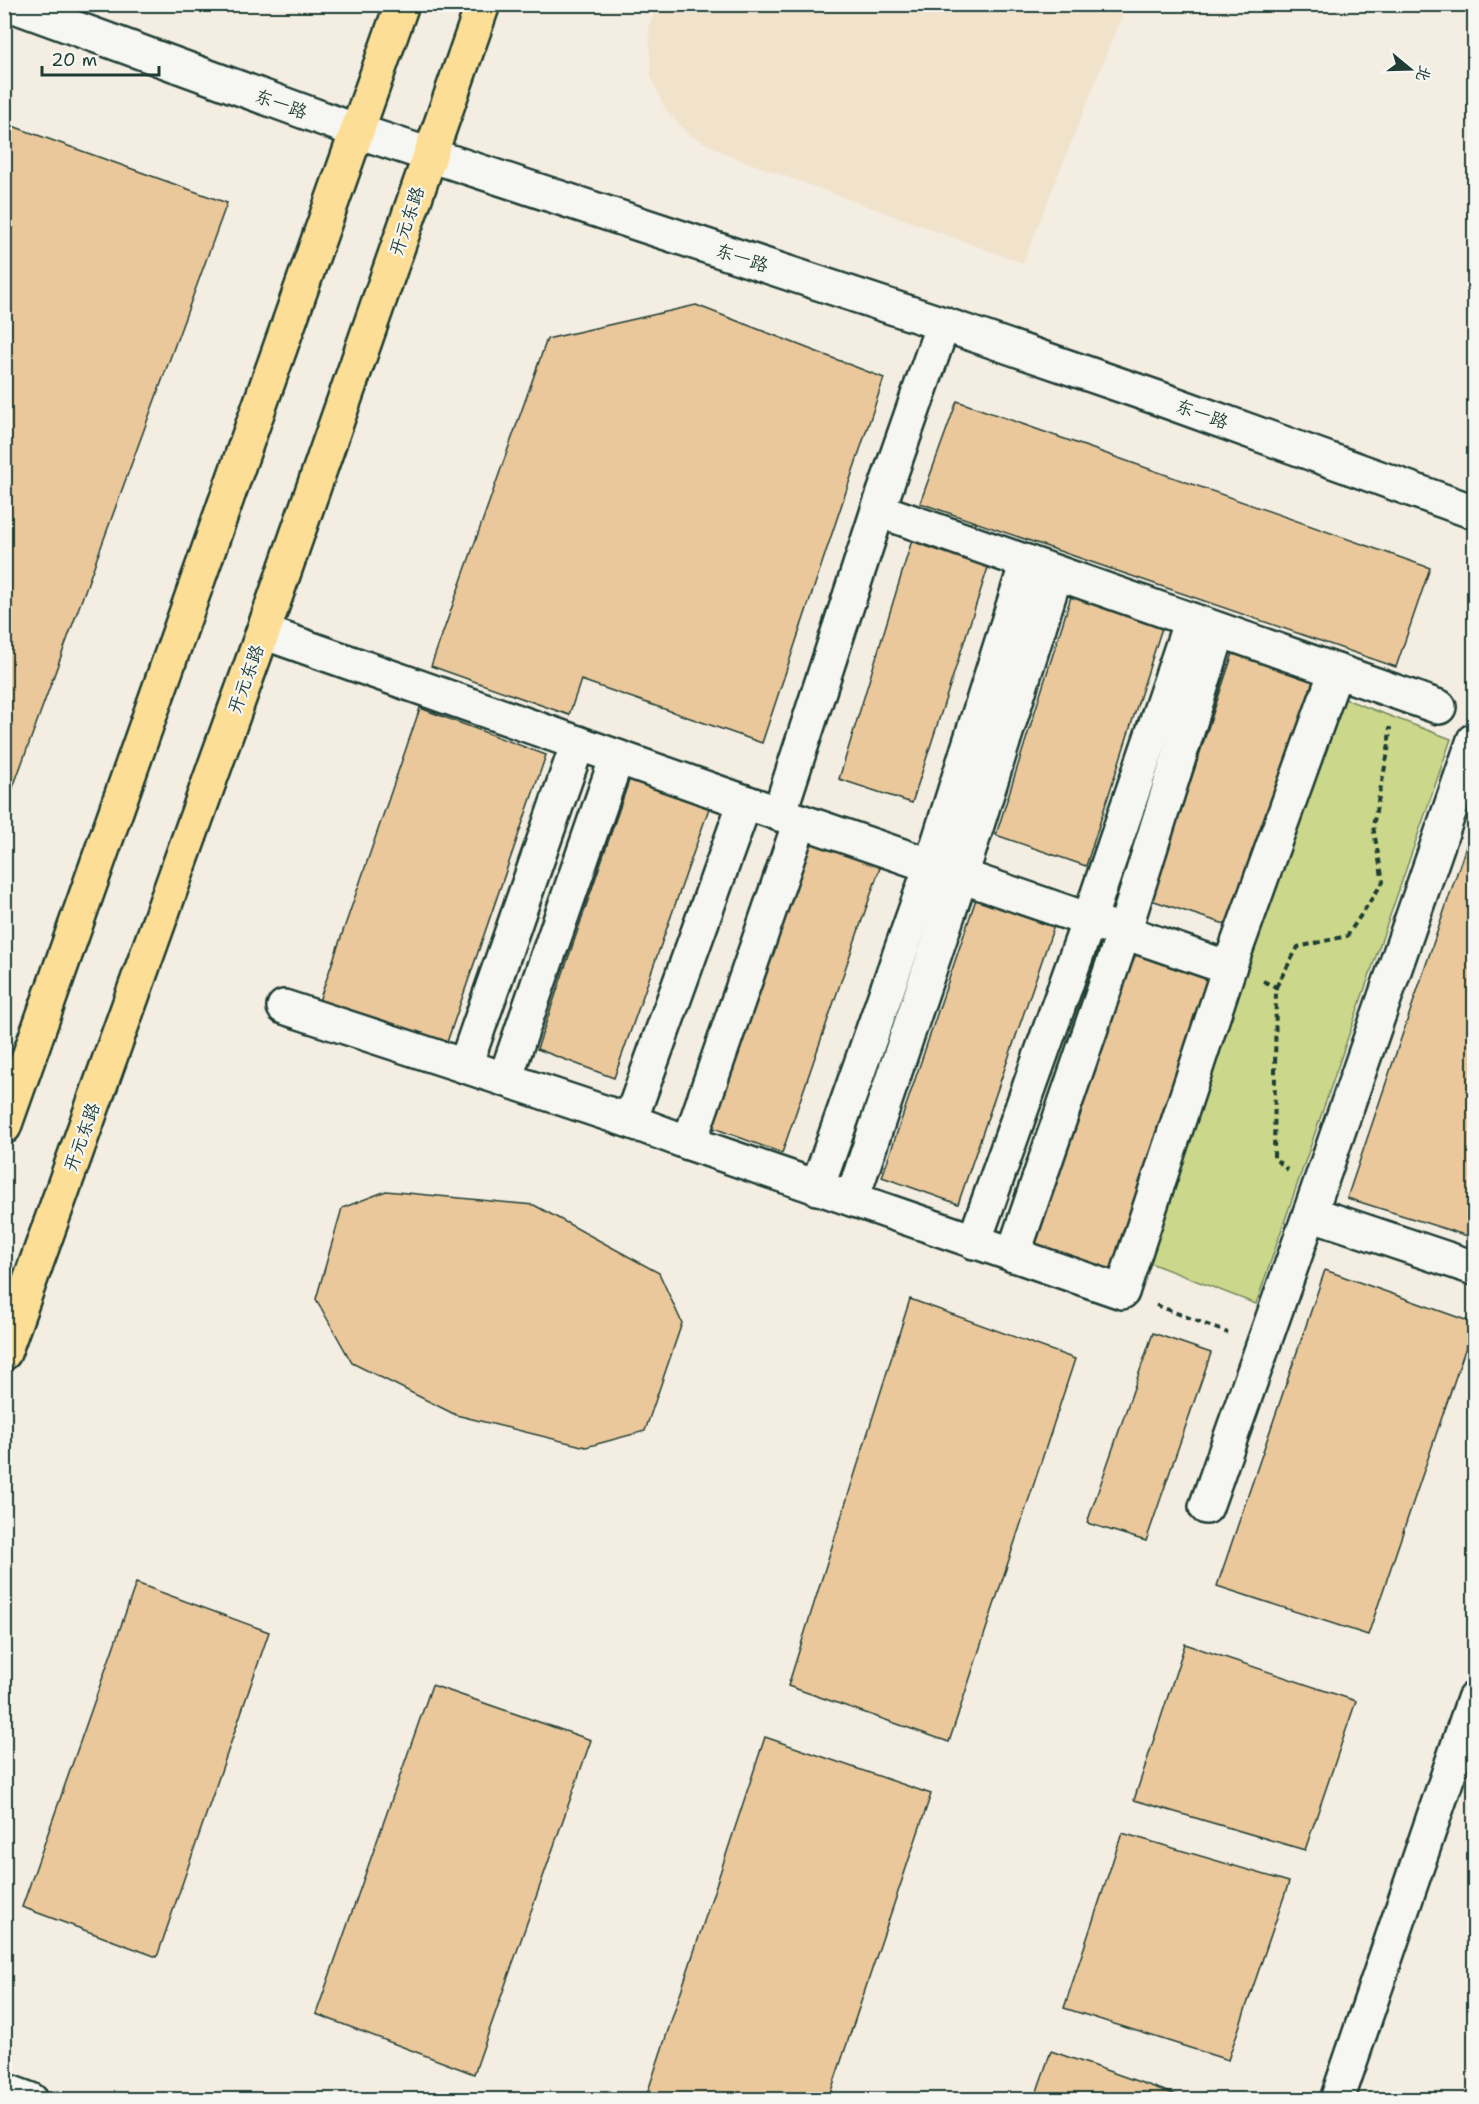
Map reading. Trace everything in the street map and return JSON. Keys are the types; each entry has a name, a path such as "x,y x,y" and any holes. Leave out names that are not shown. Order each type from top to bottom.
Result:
{"main road":[{"path":"4,1127 402,4"},
{"name":"开元东路","path":"4,1353 263,632 483,4"}],"street":[{"name":"东一路","path":"9,4 357,131 943,324 1158,398 1474,512"},
{"path":"689,1143 790,818 878,510 943,324"},
{"path":"878,510 1439,707"},
{"path":"852,1199 946,871 1041,567"},
{"path":"975,1242 1089,921 1205,625"},
{"path":"1013,1255 1124,932 1205,625"},
{"path":"263,632 790,818 1230,968"},
{"path":"284,1007 630,1121 817,1188 1122,1292 1230,968 1336,671"},
{"path":"1206,1507 1474,740"},
{"path":"465,1066 578,743"},
{"path":"504,1079 617,757"},
{"path":"630,1121 745,802"},
{"path":"817,1188 946,871"},
{"path":"1313,1204 1474,1268"},
{"path":"1337,2100 1474,1699"},
{"path":"4,2090 32,2100"}],"path":[{"path":"1313,1204 1274,1158 1276,987 1299,947 1347,936 1383,882 1373,826 1388,752 1393,691"},
{"path":"1230,968 1276,987"},
{"path":"1122,1292 1263,1346"}],"shaded area":[{"path":"657,4 1126,5 1023,263 728,155 688,134 665,109 651,77 649,26"}],"green space":[{"path":"1337,696 1451,739 1256,1304 1145,1261"}],"building":[{"path":"4,123 227,203 4,812"},
{"path":"696,305 884,378 762,743 581,680 569,715 431,666 547,339"},
{"path":"957,401 1430,568 1396,667 920,503"},
{"path":"916,527 993,552 912,803 839,779"},
{"path":"1076,581 1167,612 1086,866 996,835"},
{"path":"1238,638 1322,669 1237,928 1151,900"},
{"path":"420,708 546,755 446,1045 319,1001"},
{"path":"632,772 712,800 614,1078 537,1049"},
{"path":"1474,823 1474,1238 1347,1198"},
{"path":"812,836 883,859 782,1153 711,1127"},
{"path":"978,893 1056,920 958,1204 882,1177"},
{"path":"1131,952 1210,977 1111,1272 1031,1245"},
{"path":"386,1191 534,1205 659,1273 682,1323 645,1431 586,1447 456,1415 352,1363 316,1299 342,1208"},
{"path":"1325,1270 1474,1323 1368,1635 1217,1586"},
{"path":"910,1299 1075,1359 949,1742 788,1686"},
{"path":"1153,1333 1211,1353 1146,1541 1087,1523"},
{"path":"136,1583 269,1632 157,1957 22,1907"},
{"path":"1185,1644 1356,1701 1305,1850 1134,1800"},
{"path":"432,1685 591,1740 474,2074 316,2014"},
{"path":"765,1737 931,1794 828,2100 645,2100"},
{"path":"1122,1833 1289,1882 1228,2060 1064,2008"},
{"path":"1051,2051 1191,2100 1034,2100"}]}
